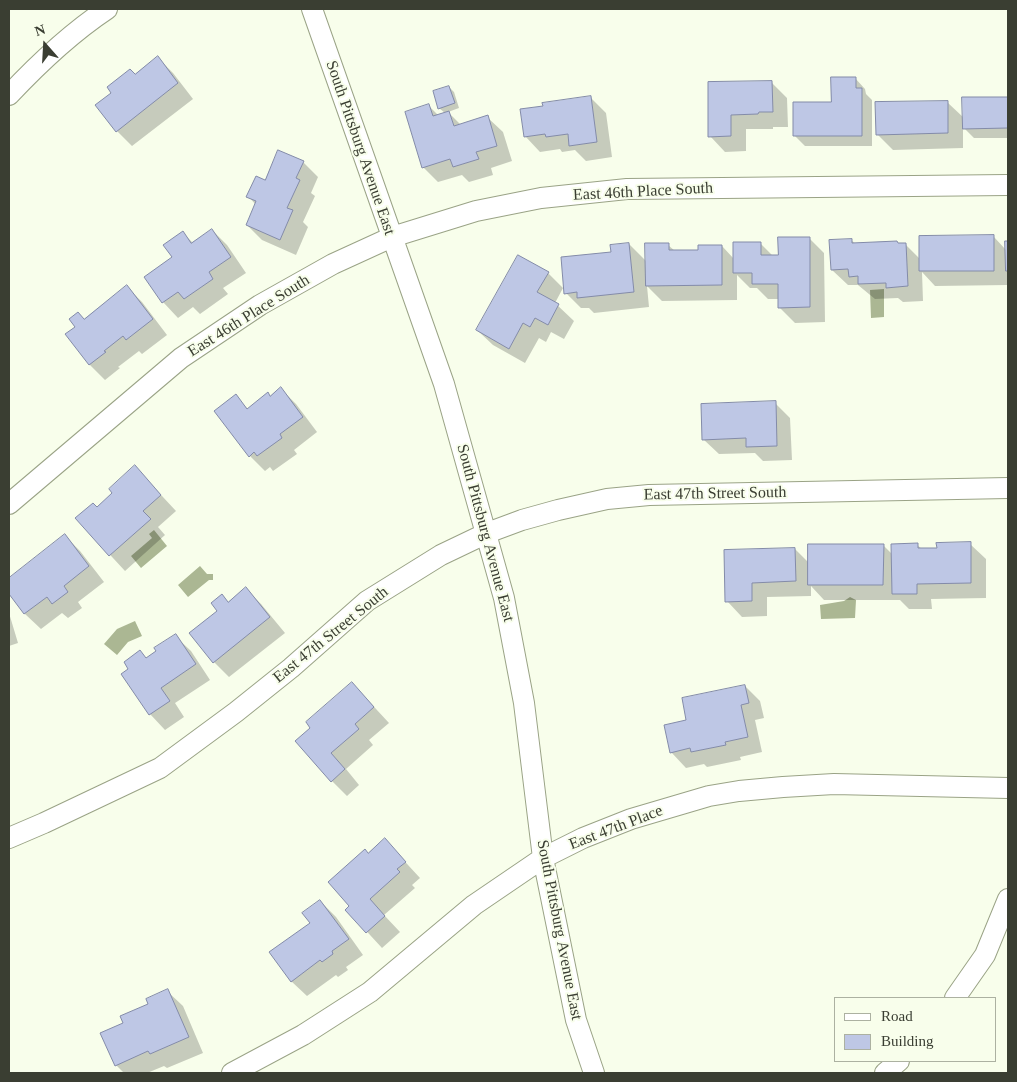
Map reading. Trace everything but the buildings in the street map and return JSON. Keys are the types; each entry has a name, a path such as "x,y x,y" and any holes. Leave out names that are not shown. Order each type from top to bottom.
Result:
{"street":[{"path":"9,95 65,41 107,9"},
{"name":"South Pittsburg Avenue East","path":"312,9 444,384 487,533 504,598 524,704 543,858 576,1020 594,1073"},
{"name":"East 46th Place South","path":"9,504 181,358 260,305 333,264 392,237 476,211 541,198 627,189 1008,186"},
{"name":"East 47th Street South","path":"9,838 160,768 243,707 291,668 367,601 441,555 487,533 522,520 607,499 649,495 1008,488"},
{"name":"East 47th Place","path":"232,1073 303,1036 370,992 474,905 543,858 583,838 631,819 738,790 834,784 1008,788"},
{"path":"956,997 985,955 1008,899"},
{"path":"885,1073 898,1062"}],"shaded area":[{"path":"884,289 884,317 871,318 870,290"},
{"path":"154,530 167,546 141,568 131,556 152,538 149,534"},
{"path":"200,566 207,574 213,574 213,580 209,580 188,597 178,585"},
{"path":"850,597 856,600 855,618 821,619 820,605 844,601"},
{"path":"135,621 142,636 128,642 117,655 104,644 117,629"}]}
